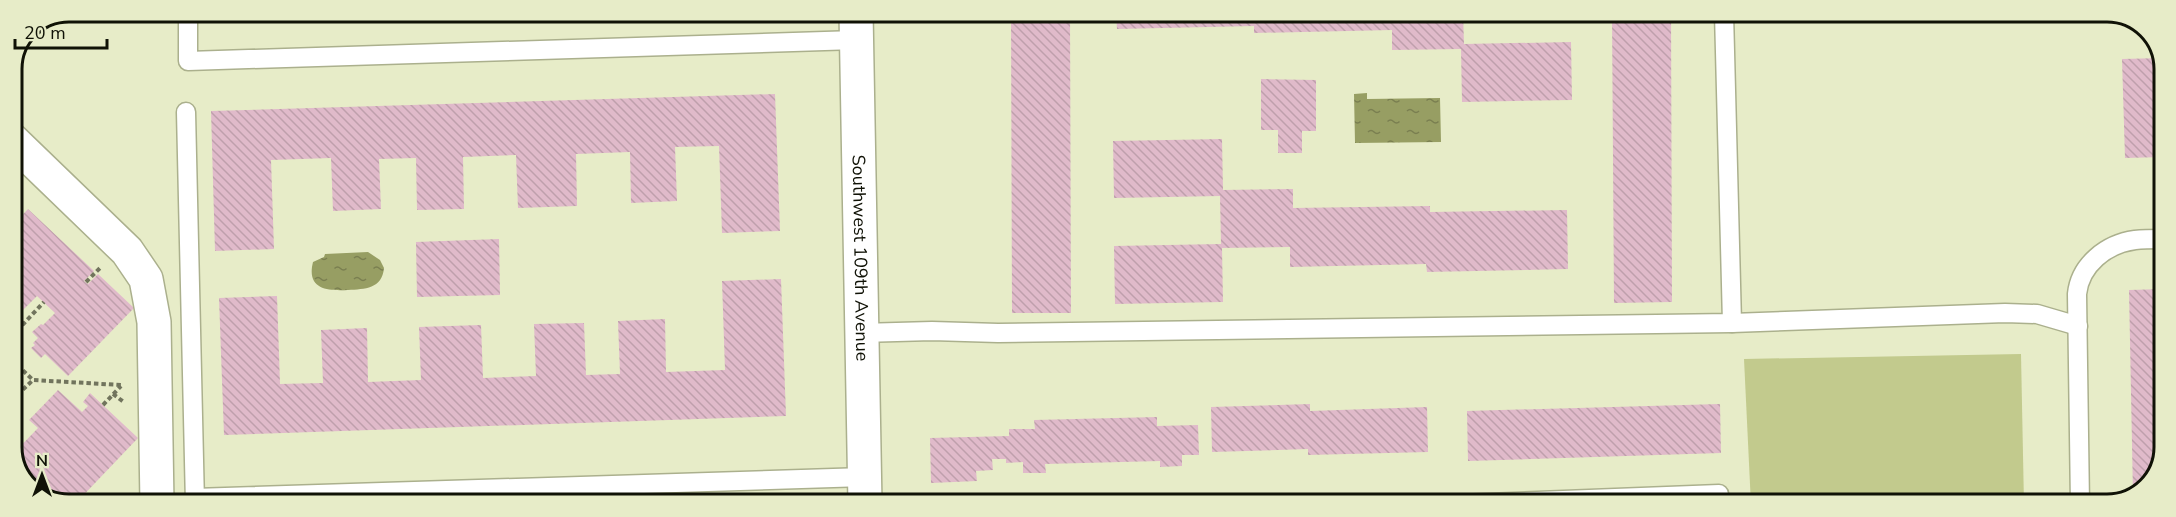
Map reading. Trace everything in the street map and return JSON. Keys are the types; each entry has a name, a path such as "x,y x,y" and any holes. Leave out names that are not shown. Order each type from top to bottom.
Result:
{"street":[{"name":"Southwest 109th Avenue","path":"856,26 865,491"},
{"path":"22,150 126,251 146,279 154,322 157,495"}],"lane":[{"path":"188,22 188,61 856,26"},
{"path":"1724,22 1731,323"},
{"path":"186,112 194,495"},
{"path":"2080,495 2078,285 2082,275 2094,259 2123,243 2153,239"},
{"path":"861,333 1731,323 2022,313 2049,316 2078,326"},
{"path":"597,495 865,491"},
{"path":"1701,495 1719,494"}],"path":[{"path":"23,325 44,302"},
{"path":"23,370 33,380 122,385"},
{"path":"23,390 33,380"}],"shaded area":[{"path":"2021,354 2024,495 1751,495 1744,359"}],"water":[{"path":"1367,93 1367,99 1440,98 1441,142 1355,143 1354,94"},
{"path":"368,252 380,260 384,268 380,280 372,286 361,289 333,290 320,287 313,278 313,262 324,257 325,254"}],"building":[{"path":"1011,22 1070,22 1071,313 1012,313"},
{"path":"1117,22 1463,22 1464,44 1571,42 1572,100 1462,102 1461,49 1392,50 1392,30 1254,33 1254,26 1117,29"},
{"path":"1612,22 1671,22 1672,302 1614,303"},
{"path":"2122,59 2153,60 2153,157 2125,158"},
{"path":"1261,79 1316,80 1316,131 1302,131 1302,153 1278,153 1278,130 1261,130"},
{"path":"775,94 780,231 722,233 719,146 675,147 677,201 631,203 630,152 576,154 577,206 518,208 516,155 463,157 464,209 417,210 416,158 379,159 381,209 333,211 331,158 271,160 274,249 215,251 211,111"},
{"path":"1222,139 1223,190 1293,189 1293,208 1430,206 1430,212 1567,210 1568,269 1427,272 1426,264 1290,267 1290,247 1222,248 1223,302 1115,304 1114,246 1221,244 1220,196 1114,198 1113,141"},
{"path":"28,209 94,271 84,281 88,284 98,274 134,308 68,376 45,354 41,358 31,348 38,338 32,332 55,313 37,296 23,310 22,215"},
{"path":"499,239 500,295 417,297 416,242"},
{"path":"781,279 786,416 224,435 219,298 277,296 280,384 323,383 321,330 367,328 368,382 421,380 419,327 481,325 483,378 536,376 534,324 584,323 586,375 620,374 618,321 665,319 666,372 725,370 722,281"},
{"path":"2154,289 2153,457 2144,476 2133,486 2129,290"},
{"path":"58,390 82,412 88,406 83,402 90,393 138,438 84,495 60,494 39,483 30,474 26,465 23,457 23,444 38,428 29,420"},
{"path":"1310,404 1310,411 1427,407 1428,452 1308,455 1308,449 1212,452 1211,407"},
{"path":"1720,404 1721,453 1468,461 1467,411"},
{"path":"1157,417 1157,426 1198,425 1199,455 1182,455 1182,466 1160,467 1160,461 1045,464 1046,473 1023,473 1023,462 1006,463 1006,459 992,459 993,470 976,471 977,481 931,483 930,438 1009,436 1009,429 1035,429 1034,420"}]}
